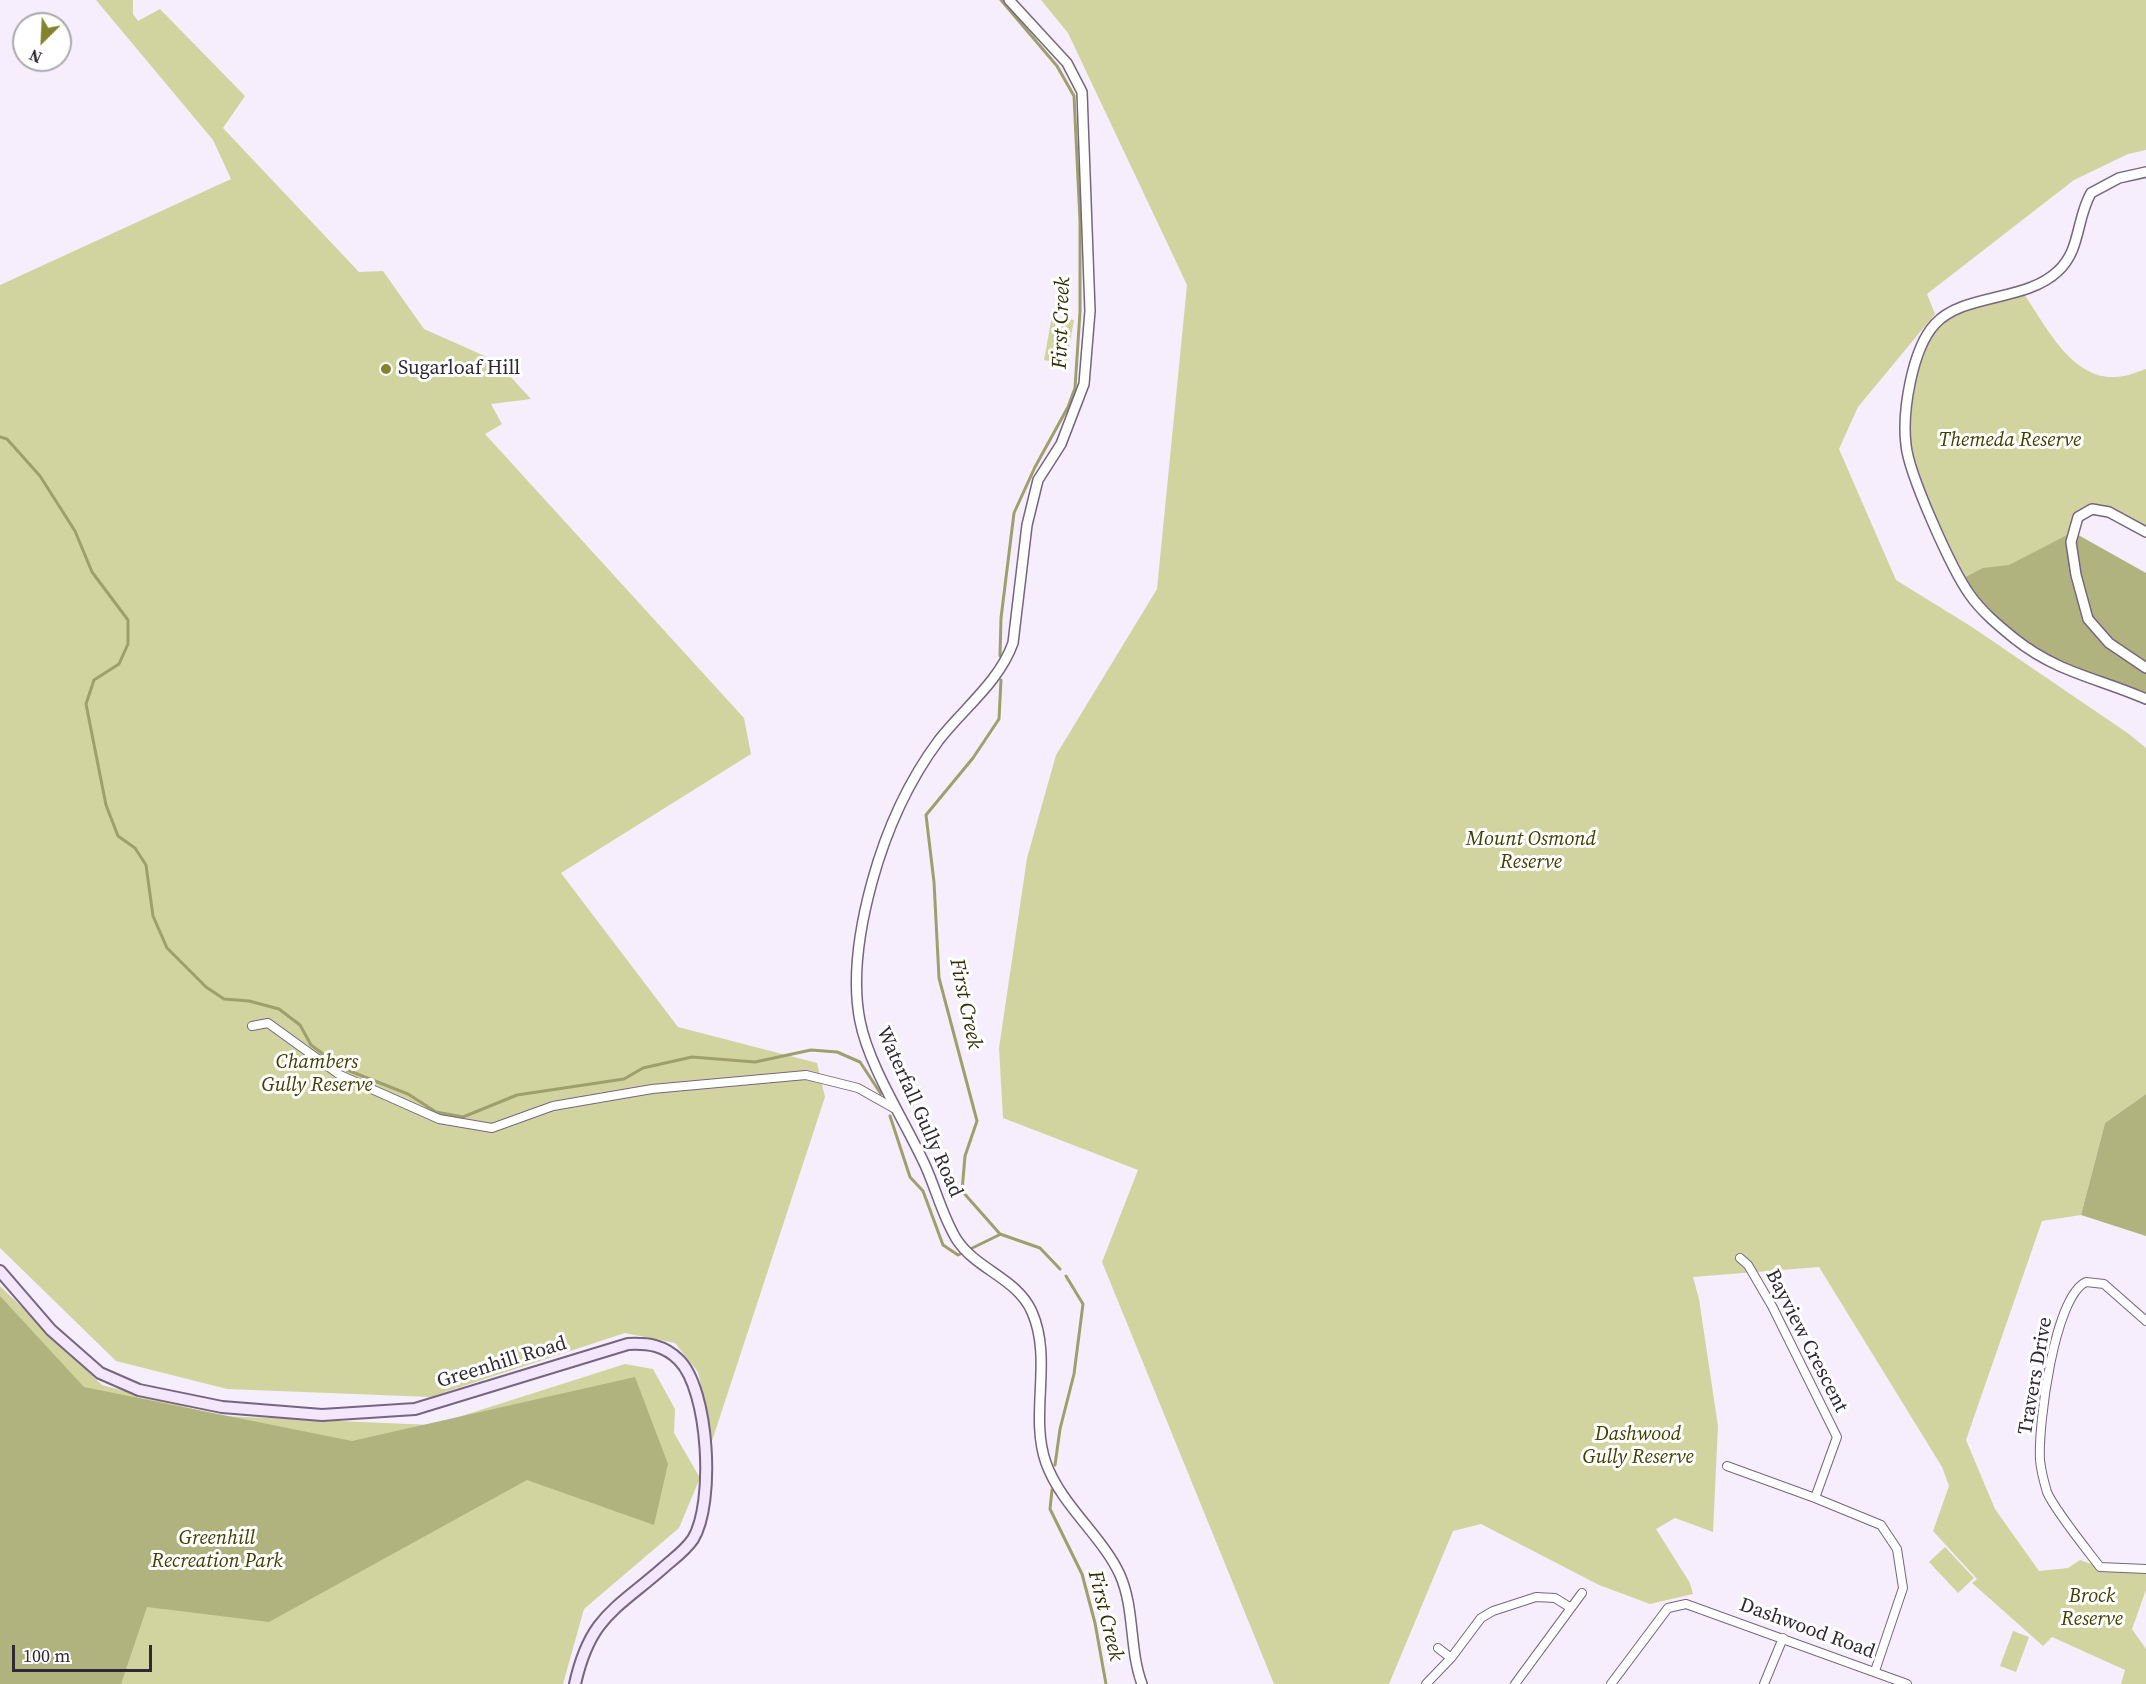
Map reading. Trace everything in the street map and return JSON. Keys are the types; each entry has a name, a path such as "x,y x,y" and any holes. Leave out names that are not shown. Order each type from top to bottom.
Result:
{"main road":[{"name":"Greenhill Road","path":"0,1270 51,1330 100,1373 118,1383 139,1390 222,1407 322,1415 414,1409 628,1344 649,1343 669,1351 687,1372 698,1401 706,1501 701,1522 683,1552 617,1606 594,1630 585,1647 575,1684"}],"street":[{"name":"Waterfall Gully Road","path":"1009,0 1067,63 1082,92 1090,310 1084,384 1061,444 1038,480 1027,525 1013,643 1007,658 995,676 939,741 910,783 886,836 871,885 857,961 856,995 860,1024 870,1052 926,1165 957,1240 972,1256 1013,1286 1033,1313 1040,1346 1040,1431 1046,1463 1063,1495 1119,1572 1125,1589 1142,1684"},
{"path":"2146,172 2119,178 2091,193 2072,254 2057,273 2022,291 1952,311 1933,326 1922,345 1911,381 1905,430 1911,467 1960,580 1985,613 2049,663 2146,699"},
{"path":"2146,532 2109,513 2092,509 2078,517 2071,542 2076,575 2088,619 2109,643 2146,668"},
{"path":"252,1026 268,1023 340,1075 439,1119 492,1128 553,1106 652,1089 806,1075 858,1088 898,1111"},
{"name":"Bayview Crescent","path":"1740,1258 1748,1265 1772,1306 1837,1437 1815,1498"},
{"name":"Travers Drive","path":"2146,1321 2104,1284 2086,1282 2073,1291 2055,1343 2041,1431 2040,1461 2048,1493 2100,1567 2146,1569"},
{"path":"1727,1466 1881,1525 1897,1549 1903,1588 1875,1671"},
{"path":"1515,1684 1582,1593"},
{"path":"1426,1684 1451,1658 1481,1618 1493,1611 1536,1596 1555,1598 1571,1608"},
{"name":"Dashwood Road","path":"1611,1684 1668,1608 1695,1605 1907,1684"},
{"path":"1764,1684 1783,1638"},
{"path":"1437,1648 1451,1658"}],"green space":[{"name":"Chambers Gully Reserve","path":"96,0 133,0 133,14 138,21 160,9 245,96 223,128 359,272 383,271 424,329 496,361 531,399 491,404 502,424 485,434 744,718 751,754 561,873 678,1027 817,1063 825,1097 711,1444 706,1406 698,1372 675,1343 625,1333 430,1397 227,1389 116,1361 0,1248 0,285 231,179 213,140"},
{"name":"Mount Osmond Reserve","path":"1041,0 2146,0 2146,150 2128,154 2074,180 1927,294 1935,314 1858,407 1839,449 1896,580 1972,627 2146,748 2146,1094 2105,1123 2081,1215 2042,1221 1966,1440 1995,1509 2039,1571 2068,1568 2080,1560 2100,1567 2146,1569 2146,1590 2132,1629 2146,1649 2146,1684 2121,1684 2125,1670 2052,1637 2043,1646 1972,1583 1977,1579 1933,1531 1949,1486 1942,1467 1819,1267 1693,1277 1699,1299 1718,1426 1713,1532 1675,1518 1656,1529 1690,1583 1693,1594 1650,1604 1599,1585 1481,1524 1453,1531 1389,1684 1274,1684 1102,1262 1138,1170 1003,1118 999,1048 1027,858 1056,755 1157,589 1187,285 1068,33"},
{"name":"Themeda Reserve","path":"2022,291 2063,350 2090,372 2106,377 2129,375 2146,369 2146,532 2101,510 2078,517 2076,575 1960,580 1906,447 1915,367 1942,317"},
{"path":"1052,316 1074,320 1066,364 1044,360"},
{"path":"2073,532 2146,573 2146,699 2079,676 2016,640 1960,580 1983,568 2009,565"},
{"path":"2146,1094 2146,1236 2081,1215 2105,1123"},
{"name":"Greenhill Recreation Park","path":"0,1286 102,1385 221,1416 433,1425 625,1364 653,1369 675,1409 674,1433 700,1478 679,1528 584,1609 563,1684 86,1684 0,1347"},
{"path":"0,1296 84,1387 352,1441 635,1377 668,1464 654,1525 527,1480 269,1622 147,1607 121,1684 0,1684"},
{"path":"1945,1547 1974,1578 1958,1593 1929,1562"},
{"path":"2013,1631 2029,1637 2016,1672 2000,1666"}],"waterway":[{"name":"First Creek","path":"1000,656 1001,618 1014,513 1035,467 1068,407 1075,388 1080,312 1080,221 1074,96 1057,66 1001,0"},
{"path":"0,437 7,439 40,476 75,531 92,572 128,620 128,644 119,664 94,680 86,704 106,805 118,836 135,848 146,865 153,916 167,948 206,987 224,999 249,1001 279,1009 300,1025 311,1045 342,1068 408,1094 436,1112 463,1117 517,1095 624,1079 643,1068 692,1057 755,1062 811,1050 837,1052 860,1062 881,1094"},
{"name":"First Creek","path":"1001,680 999,719 973,758 926,815 934,882 939,978 977,1121 965,1156 962,1191 1000,1234 1040,1248 1060,1269"},
{"path":"890,1116 910,1177 923,1191 943,1245 958,1255 999,1235"},
{"name":"First Creek","path":"1055,1465 1060,1429 1074,1374 1083,1304 1066,1276"},
{"name":"First Creek","path":"1052,1490 1050,1509 1082,1574 1095,1623 1106,1684"}],"place":[{"name":"Sugarloaf Hill","path":"386,369"}],"park label":[{"name":"Dashwood Gully Reserve","path":"1638,1446"},
{"name":"Brock Reserve","path":"2092,1608"}]}
